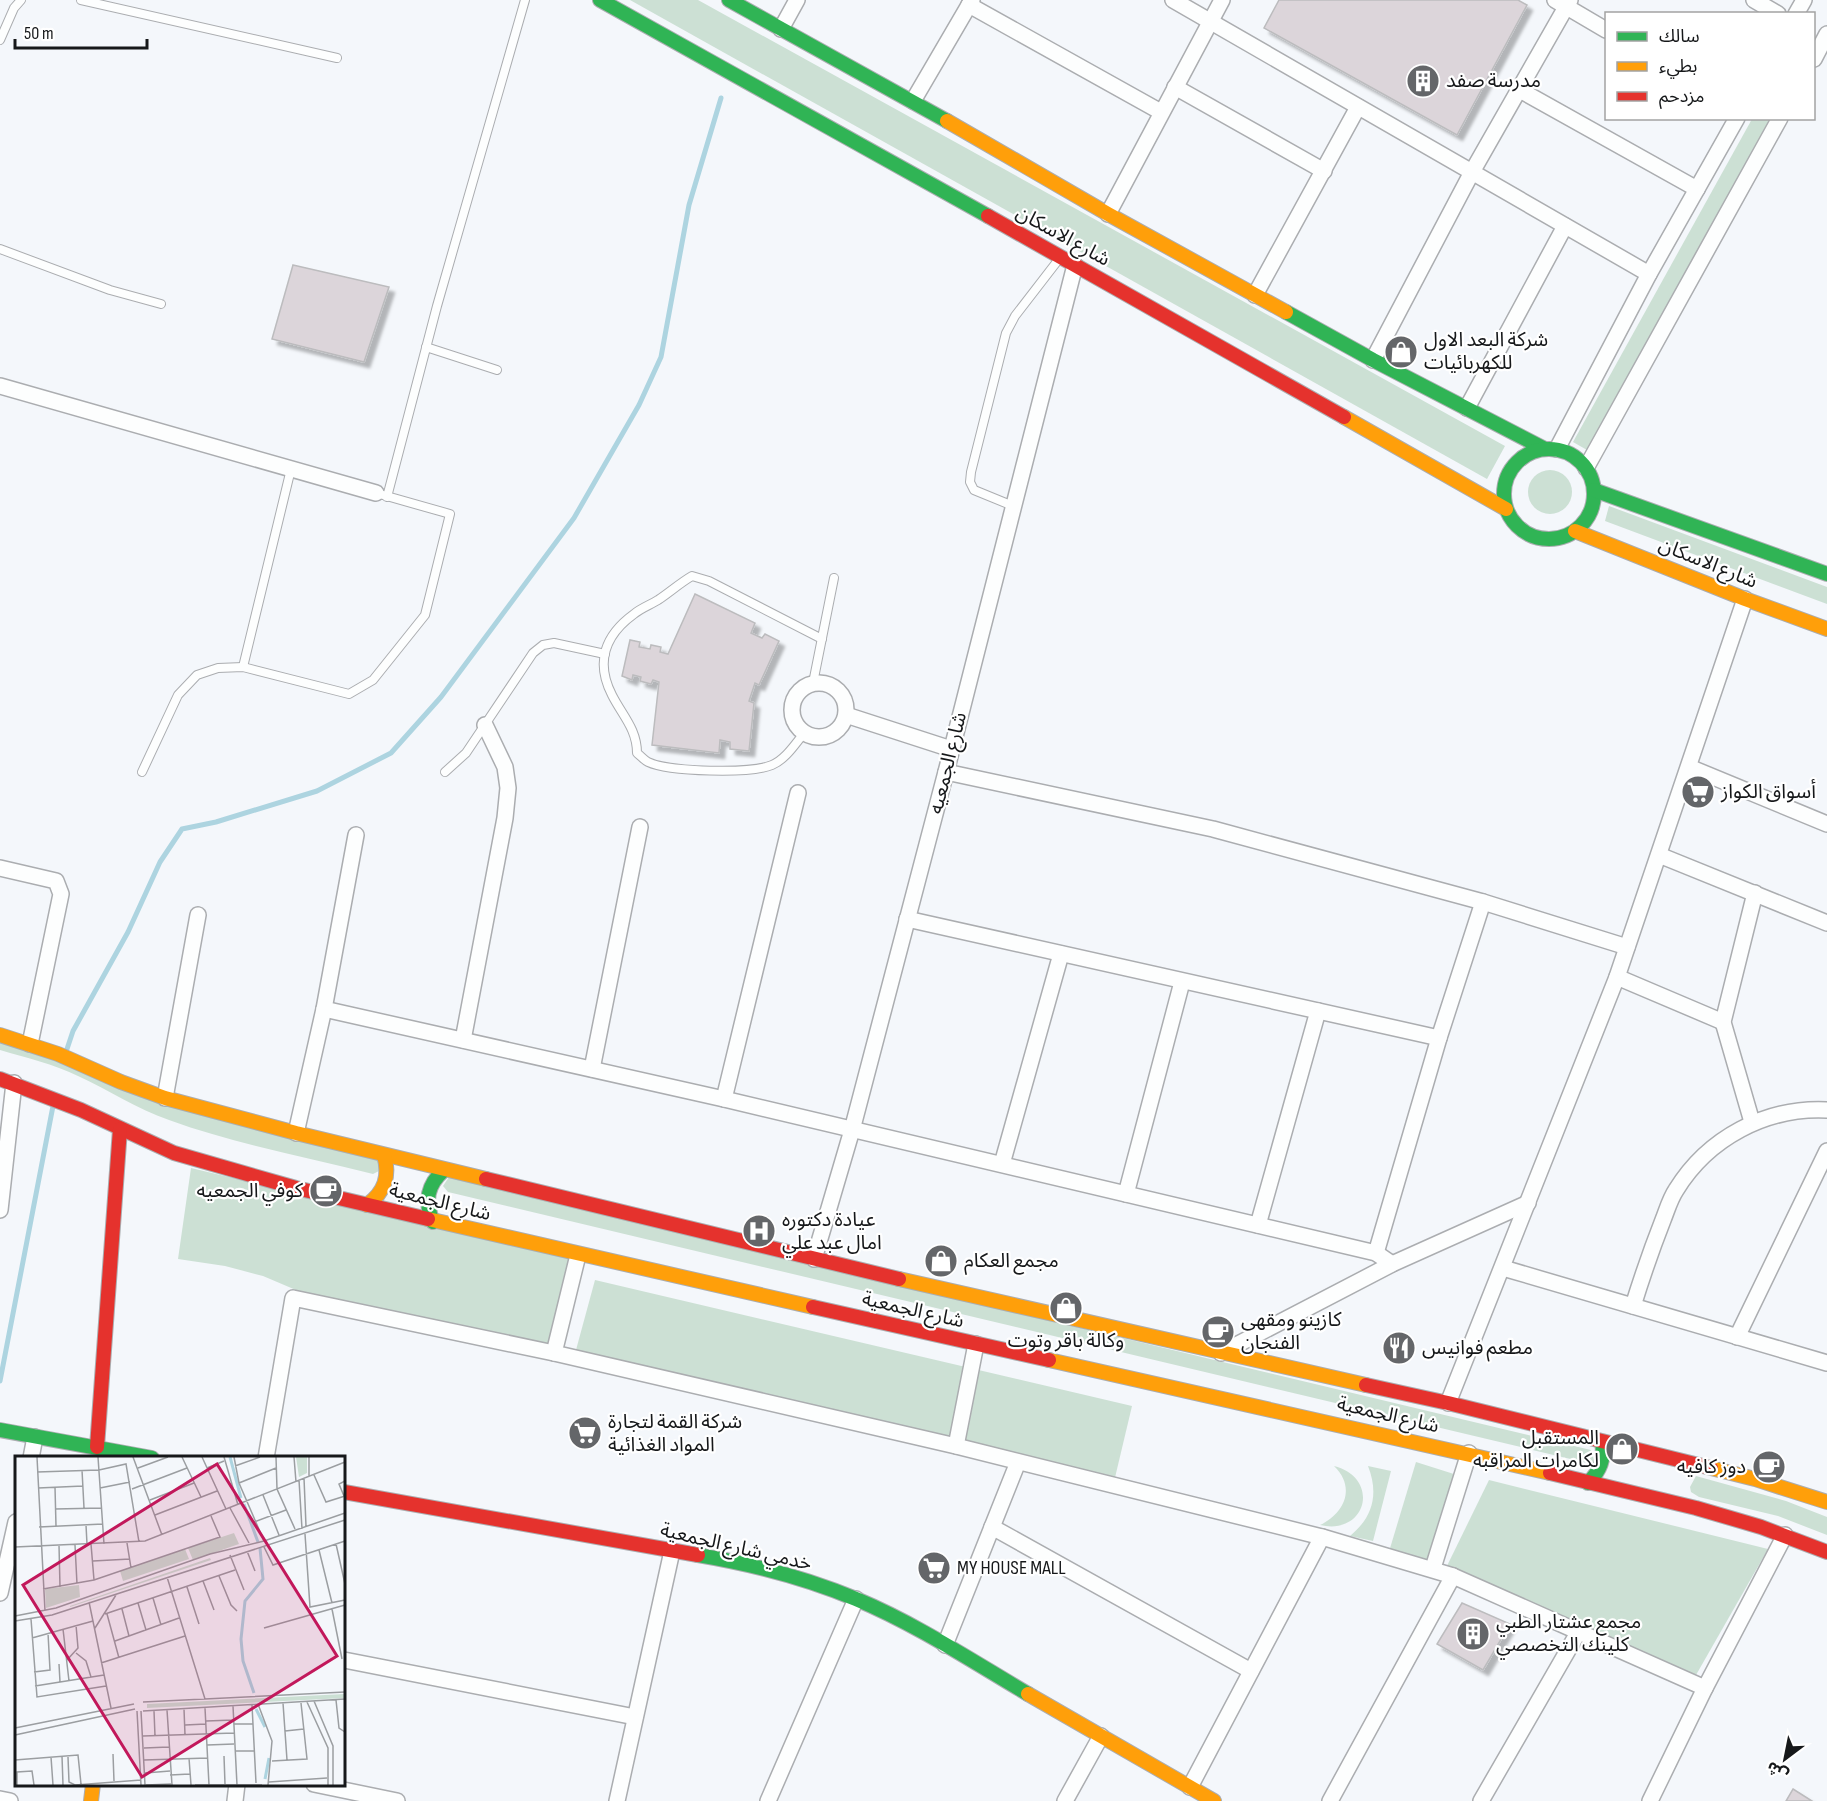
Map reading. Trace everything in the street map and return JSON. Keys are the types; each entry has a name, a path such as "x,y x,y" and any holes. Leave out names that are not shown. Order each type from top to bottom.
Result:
{"main road":[{"name":"شارع الاسكان","path":"600,0 1506,509"},
{"name":"شارع الاسكان","path":"737,2 1108,214 1373,360 1551,449"},
{"path":"1551,449 1578,459 1586,468 1592,479 1594,490 1590,513 1575,531 1553,539 1529,535 1512,519 1506,509 1504,486 1514,464 1534,451 1551,449"},
{"name":"شارع الاسكان","path":"1594,490 1827,574"},
{"name":"شارع الاسكان","path":"1575,531 1827,629"},
{"name":"شارع الجمعية","path":"0,1035 58,1054 165,1098 296,1133 814,1259 1448,1403 1755,1479 1827,1502"},
{"name":"شارع الجمعية","path":"7,1081 81,1110 174,1152 296,1188 578,1255 1469,1453 1675,1502 1785,1535 1827,1552"},
{"path":"97,1447 120,1129"},
{"path":"367,1205 382,1192 386,1184 388,1174 384,1155"},
{"path":"433,1222 428,1213 427,1193 436,1176 444,1170"},
{"path":"0,1430 97,1447 131,1456"},
{"path":"1588,1483 1599,1472 1602,1465 1604,1450 1602,1442"},
{"path":"1676,1473 1686,1462"},
{"path":"1672,1488 1675,1502"},
{"name":"خدمي شارع الجمعية","path":"345,1492 767,1569 856,1599 945,1645 1214,1801"},
{"path":"91,1801 93,1786"}],"street":[{"path":"782,29 797,0"},
{"path":"1173,0 1649,274"},
{"path":"1108,214 1222,0"},
{"path":"1754,0 1775,12"},
{"path":"913,102 971,2 1161,112"},
{"path":"1373,360 1564,2 1605,29"},
{"path":"1815,57 1827,34"},
{"path":"1174,87 1324,171"},
{"path":"1518,89 1697,189"},
{"path":"1255,295 1358,107"},
{"path":"1551,449 1736,120"},
{"path":"1586,468 1779,120"},
{"path":"1467,408 1565,226"},
{"name":"شارع الجمعيه","path":"814,1259 852,1130 1075,265"},
{"path":"0,386 382,495"},
{"path":"1448,1403 1617,977 1745,599"},
{"path":"813,683 828,684 842,695 846,703 846,715 840,728 833,734 816,737 805,732 794,722 792,703 802,688 813,683"},
{"path":"846,715 951,749"},
{"path":"463,1040 505,818 508,788 506,767 485,725"},
{"path":"1689,767 1827,824"},
{"path":"946,772 1214,829 1483,902 1627,947"},
{"path":"724,1099 798,793"},
{"path":"592,1069 640,827"},
{"path":"296,1133 324,1008 356,835"},
{"path":"1659,855 1827,923"},
{"path":"0,868 56,880 60,894 30,1044"},
{"path":"1752,1122 1723,1022 1755,893"},
{"path":"1376,1253 1439,1038 1483,902"},
{"path":"165,1098 198,915"},
{"path":"907,919 1439,1038"},
{"path":"1002,1164 1061,954"},
{"path":"1617,977 1723,1022"},
{"path":"1126,1194 1182,982"},
{"path":"324,1008 724,1099 1376,1253 1392,1264"},
{"path":"1258,1225 1318,1011"},
{"path":"0,1210 7,1081"},
{"path":"1633,1306 1654,1242 1675,1191 1690,1170 1720,1141 1752,1122 1809,1109 1827,1110"},
{"path":"1737,1337 1827,1151"},
{"path":"1221,1353 1392,1264 1528,1203"},
{"path":"554,1353 578,1255"},
{"path":"1503,1268 1827,1363"},
{"path":"266,1456 293,1298 554,1353 956,1446 1322,1537 1454,1576 1705,1688"},
{"path":"956,1446 976,1344"},
{"path":"31,1456 35,1437"},
{"path":"1433,1568 1469,1453"},
{"path":"945,1645 1018,1462"},
{"path":"0,1593 15,1526"},
{"path":"992,1527 1251,1671"},
{"path":"1650,1801 1705,1688 1785,1535"},
{"path":"1190,1787 1322,1537"},
{"path":"617,1801 672,1551"},
{"path":"1330,1801 1454,1576"},
{"path":"768,1801 856,1599"},
{"path":"1481,1801 1579,1631"},
{"path":"345,1660 635,1717"},
{"path":"1065,1801 1101,1736"},
{"path":"235,1801 237,1786"},
{"path":"319,1786 398,1801"},
{"path":"0,1799 10,1801"}],"lane":[{"path":"0,40 14,8 21,0"},
{"path":"81,0 337,58"},
{"path":"142,772 178,695 197,675 218,668 243,667 349,694 373,680 425,615 450,514 382,495 525,0"},
{"path":"0,249 110,290 161,304"},
{"path":"1013,506 974,490 970,482 971,472 1006,333 1015,316 1061,257"},
{"path":"426,347 497,370"},
{"path":"243,667 291,469"},
{"path":"805,732 782,760 770,766 728,771 663,767 646,762 637,753 637,742 633,729 611,694 604,673 604,654 608,640 634,614 692,576 709,581 822,639"},
{"path":"813,683 834,578"},
{"path":"445,772 466,753 533,653 543,645 554,643 604,654"}],"green space":[{"path":"630,0 698,0 1505,446 1487,479"},
{"path":"1751,120 1769,120 1587,450 1573,442"},
{"path":"1550,470 1566,476 1572,492 1566,508 1550,514 1534,508 1528,492 1534,476"},
{"path":"1609,506 1827,587 1827,604 1605,521"},
{"path":"0,1038 381,1161 381,1170 373,1174 194,1129 146,1110 69,1072 0,1050"},
{"path":"191,1168 571,1258 553,1356 303,1293 263,1276 225,1266 178,1259"},
{"path":"449,1177 1591,1450 1596,1465 448,1192 443,1186"},
{"path":"595,1280 1132,1406 1113,1486 573,1361"},
{"path":"1416,1462 1457,1475 1430,1567 1388,1555"},
{"path":"1334,1466 1349,1472 1358,1482 1363,1493 1362,1504 1357,1514 1349,1522 1336,1526 1320,1525 1336,1514 1345,1499 1345,1482"},
{"path":"1368,1466 1391,1471 1373,1541 1350,1536 1364,1521 1372,1504 1373,1486"},
{"path":"1696,1476 1786,1501 1827,1517 1827,1535 1778,1516 1699,1497 1691,1492 1690,1487"},
{"path":"1489,1480 1768,1549 1692,1682 1445,1570"}],"building":[{"name":"مدرسة صفد","path":"1279,0 1518,0 1527,5 1457,135 1264,28"},
{"path":"293,265 389,287 364,362 272,339"},
{"path":"695,594 755,623 751,633 762,638 765,634 779,641 759,685 755,683 749,701 754,703 749,751 730,749 730,742 720,740 719,753 652,745 659,682 653,680 651,684 640,681 641,677 633,675 632,680 622,676 630,640 640,642 639,647 650,649 651,645 661,647 660,652 668,654"},
{"name":"مجمع عشتار الطبي كلينك التخصصي","path":"1462,1603 1510,1624 1483,1670 1437,1644"},
{"path":"1793,1789 1812,1801 1786,1801"}],"waterway":[{"path":"67,1049 73,1031 128,932 160,862 182,829 216,822 317,791 391,753 441,697 574,518 639,405 661,357 689,205 721,98"},
{"path":"0,1381 53,1106"}],"traffic: fast":[{"path":"600,0 988,216"},
{"path":"729,0 947,121"},
{"path":"1286,312 1545,449"},
{"path":"1549,449 1566,452 1581,462 1591,477 1594,494 1591,511 1581,526 1566,536 1549,539 1532,536 1517,526 1507,511 1504,494 1507,477 1517,462 1532,452 1549,449"},
{"path":"1594,490 1827,574"},
{"path":"433,1222 430,1214 429,1194 434,1182 444,1170"},
{"path":"0,1430 141,1456"},
{"path":"1588,1483 1601,1464 1602,1442"},
{"path":"698,1555 778,1573 856,1599 922,1631 1028,1694"}],"traffic: slow":[{"path":"947,121 1108,214 1286,312"},
{"path":"1344,417 1506,509"},
{"path":"1575,531 1827,629"},
{"path":"0,1035 58,1054 121,1082 165,1098 296,1133 486,1179"},
{"path":"367,1205 382,1189 386,1177 384,1155"},
{"path":"428,1219 813,1307"},
{"path":"899,1279 1366,1385"},
{"path":"1049,1360 1550,1473"},
{"path":"1711,1468 1755,1479 1827,1502"},
{"path":"1028,1694 1214,1801"},
{"path":"91,1801 93,1786"}],"traffic: jam":[{"path":"988,216 1344,417"},
{"path":"0,1079 81,1110 174,1153 296,1188 428,1219"},
{"path":"97,1447 120,1129"},
{"path":"486,1179 899,1279"},
{"path":"813,1307 1049,1360"},
{"path":"1366,1385 1711,1468"},
{"path":"1550,1473 1696,1508 1761,1527 1827,1552"},
{"path":"345,1492 698,1555"}],"place":[{"name":"مدرسة صفد","path":"1423,81"},
{"name":"شركة البعد الاول للكهربائيات","path":"1401,352"},
{"name":"أسواق الكواز","path":"1698,792"},
{"name":"كوفي الجمعيه","path":"326,1191"},
{"name":"عيادة دكتوره امال عبد علي","path":"759,1231"},
{"name":"مجمع العكام","path":"941,1261"},
{"name":"وكالة باقر وتوت","path":"1066,1308"},
{"name":"كازينو ومقهى الفنجان","path":"1218,1332"},
{"name":"مطعم فوانيس","path":"1399,1348"},
{"name":"شركة القمة لتجارة المواد الغذائية","path":"585,1433"},
{"name":"المستقبل لكامرات المراقبه","path":"1622,1449"},
{"name":"دوز كافيه","path":"1769,1467"},
{"name":"MY HOUSE MALL","path":"934,1568"},
{"name":"مجمع عشتار الطبي كلينك التخصصي","path":"1473,1634"}]}
